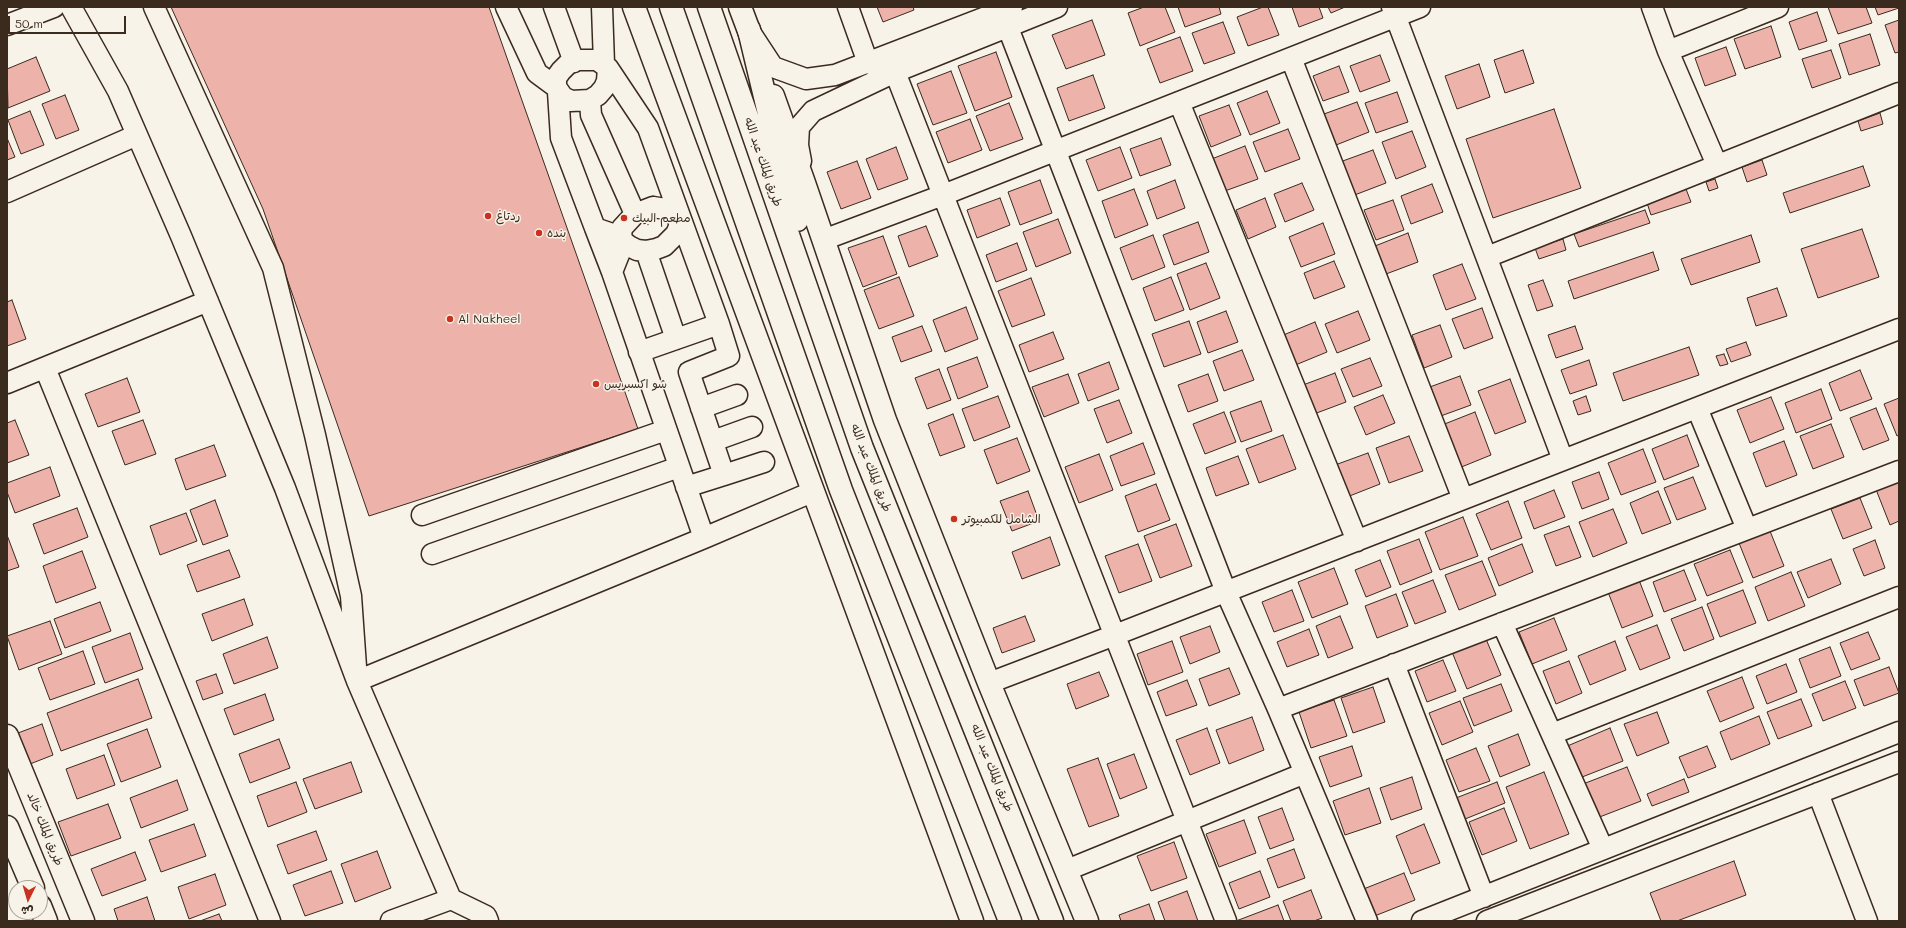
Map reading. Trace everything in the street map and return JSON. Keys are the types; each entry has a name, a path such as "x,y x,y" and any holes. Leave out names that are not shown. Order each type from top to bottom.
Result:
{"main road":[{"path":"634,7 812,492 972,921"},
{"path":"671,7 841,490 1010,921"},
{"name":"طريق الملك عبد الله","path":"709,7 862,448 1048,911 1055,921"},
{"path":"740,7 804,183 885,420 989,683 1087,921"},
{"path":"748,30 778,151 862,448"},
{"name":"طريق الملك خالد","path":"7,736 83,921"},
{"path":"965,809 997,921"},
{"path":"7,827 29,880"}],"street":[{"path":"7,25 54,7"},
{"path":"71,7 118,90 208,301 285,488 357,681 451,899 486,916 488,921"},
{"path":"154,7 273,268 313,427 352,596 357,681"},
{"path":"506,7 537,73 571,101 590,100 598,95 604,88 609,74 606,66 602,7"},
{"path":"554,7 574,62"},
{"path":"848,7 868,63"},
{"path":"748,30 773,67 806,79 835,75 1005,13 1057,7"},
{"path":"823,240 943,195 1291,58 1394,12 1420,7"},
{"path":"1652,7 1668,51 1717,165"},
{"path":"1668,51 1778,7"},
{"path":"1394,12 1563,460"},
{"path":"804,183 798,145 799,127 813,111 831,100 895,72 1005,13"},
{"path":"1005,13 1056,150 1226,592 1278,709 1367,921"},
{"path":"1291,58 1462,499"},
{"path":"704,538 612,272 561,138 556,78 568,64 588,59 597,60 606,66 648,128 719,324 729,356 689,372 724,475"},
{"path":"868,63 895,72"},
{"path":"895,72 1226,921"},
{"path":"1487,257 1899,93"},
{"path":"590,100 592,115 634,214"},
{"path":"1179,102 1357,540"},
{"path":"7,192 137,135"},
{"path":"595,228 622,239 637,250 646,251 664,246 671,240 679,227 679,217 672,210 653,207 634,214 622,228 622,239 612,272"},
{"path":"646,251 676,339"},
{"path":"7,383 208,301"},
{"path":"639,352 719,324"},
{"path":"989,683 1899,329"},
{"path":"46,368 270,921"},
{"path":"701,408 737,396"},
{"path":"1697,408 1747,529"},
{"path":"713,441 752,427"},
{"path":"422,515 666,430"},
{"path":"686,487 764,462"},
{"path":"432,554 679,467"},
{"path":"1278,709 1899,471"},
{"path":"357,681 812,492"},
{"path":"1552,734 1898,599"},
{"path":"1502,623 1603,849"},
{"path":"1394,664 1484,897"},
{"path":"1422,921 1899,732"},
{"path":"1487,921 1899,762"},
{"path":"1067,870 1305,773"},
{"path":"1818,793 1867,921"},
{"path":"391,921 451,899"}],"building":[{"name":"Al Nakheel","path":"171,7 489,7 638,429 369,516 263,209"},
{"path":"877,7 913,7 914,10 883,22"},
{"path":"1144,7 1165,7 1175,32 1140,46 1128,13"},
{"path":"1178,7 1219,7 1221,14 1185,27"},
{"path":"1263,7 1268,7 1279,35 1248,46 1237,17"},
{"path":"1292,7 1319,7 1323,18 1299,27"},
{"path":"1328,7 1345,7 1331,13"},
{"path":"1828,7 1866,7 1872,23 1838,34"},
{"path":"1875,7 1899,7 1899,8 1878,15"},
{"path":"1817,12 1827,41 1799,50 1789,22"},
{"path":"1092,20 1105,55 1066,69 1052,35"},
{"path":"1899,20 1899,52 1895,53 1885,25"},
{"path":"1223,22 1235,53 1204,64 1192,33"},
{"path":"1771,26 1781,57 1745,69 1734,39"},
{"path":"1870,34 1880,65 1849,75 1839,44"},
{"path":"1180,37 1193,71 1160,83 1147,49"},
{"path":"1726,47 1736,75 1705,86 1695,58"},
{"path":"1523,50 1534,83 1505,93 1494,60"},
{"path":"1831,50 1841,78 1812,88 1802,59"},
{"path":"996,52 1012,97 975,111 958,66"},
{"path":"1380,55 1390,81 1360,92 1350,66"},
{"path":"36,57 50,91 8,108 7,69"},
{"path":"1479,64 1490,97 1457,109 1445,76"},
{"path":"1339,66 1349,92 1323,101 1313,76"},
{"path":"951,71 967,113 933,125 917,84"},
{"path":"1093,75 1105,108 1069,121 1057,88"},
{"path":"1267,91 1280,123 1250,135 1237,103"},
{"path":"1397,92 1408,122 1376,133 1365,103"},
{"path":"65,95 79,130 56,139 42,104"},
{"path":"1357,102 1369,132 1336,145 1324,114"},
{"path":"1009,103 1023,139 990,151 976,116"},
{"path":"1229,105 1241,135 1211,147 1199,116"},
{"path":"1554,109 1581,188 1493,218 1466,139"},
{"path":"30,111 44,145 21,154 8,120"},
{"path":"1880,113 1883,124 1861,131 1858,121"},
{"path":"970,119 982,150 948,163 936,132"},
{"path":"1288,129 1300,159 1265,172 1253,142"},
{"path":"1412,131 1426,167 1396,179 1382,142"},
{"path":"7,138 15,157 7,160"},
{"path":"1161,138 1171,165 1140,176 1130,149"},
{"path":"1245,146 1258,179 1222,192 1209,160"},
{"path":"896,147 908,179 878,190 866,159"},
{"path":"1120,147 1132,178 1098,191 1086,160"},
{"path":"1373,150 1386,183 1352,196 1340,162"},
{"path":"1762,160 1767,175 1747,182 1742,167"},
{"path":"857,161 871,198 841,209 827,172"},
{"path":"1863,166 1870,186 1790,213 1783,193"},
{"path":"1715,179 1718,188 1709,191 1706,182"},
{"path":"1040,180 1052,213 1020,225 1008,192"},
{"path":"1175,180 1185,208 1157,219 1147,191"},
{"path":"1302,183 1314,210 1285,222 1274,194"},
{"path":"1432,184 1443,212 1411,224 1401,196"},
{"path":"1134,189 1148,225 1115,238 1102,201"},
{"path":"1686,189 1691,202 1651,215 1647,203"},
{"path":"1000,198 1010,225 977,238 967,210"},
{"path":"1265,198 1276,227 1248,239 1236,210"},
{"path":"1393,200 1404,230 1376,240 1364,210"},
{"path":"1645,210 1650,223 1579,247 1574,234"},
{"path":"1058,219 1071,253 1036,267 1023,232"},
{"path":"1198,222 1209,252 1174,265 1163,235"},
{"path":"1323,223 1335,254 1301,267 1289,237"},
{"path":"926,226 938,256 909,267 898,236"},
{"path":"1862,229 1879,277 1818,298 1801,249"},
{"path":"1408,233 1418,262 1386,274 1375,246"},
{"path":"1153,235 1165,267 1132,280 1120,248"},
{"path":"1751,235 1760,262 1691,285 1681,259"},
{"path":"883,236 897,274 863,287 848,248"},
{"path":"1563,239 1566,250 1539,259 1535,248"},
{"path":"1017,243 1027,270 996,282 986,255"},
{"path":"1653,252 1659,270 1574,299 1568,281"},
{"path":"1334,261 1345,287 1314,299 1304,273"},
{"path":"1206,263 1220,298 1190,310 1177,274"},
{"path":"1462,264 1476,299 1446,310 1433,275"},
{"path":"899,277 914,316 879,329 864,290"},
{"path":"1171,277 1184,310 1155,321 1143,288"},
{"path":"1031,278 1045,315 1012,327 998,291"},
{"path":"1543,280 1553,306 1537,311 1528,285"},
{"path":"1777,288 1787,316 1756,326 1747,298"},
{"path":"12,300 26,339 7,346 7,302"},
{"path":"966,307 978,339 945,352 933,320"},
{"path":"1482,308 1493,338 1464,349 1452,319"},
{"path":"1226,311 1238,342 1208,353 1197,322"},
{"path":"1358,311 1370,340 1337,353 1325,324"},
{"path":"1189,321 1201,354 1164,367 1152,334"},
{"path":"1315,322 1327,352 1293,366 1281,336"},
{"path":"1440,325 1452,357 1424,368 1412,335"},
{"path":"922,326 932,351 901,362 892,337"},
{"path":"1575,326 1583,349 1556,358 1548,335"},
{"path":"1053,332 1064,359 1029,372 1019,345"},
{"path":"1746,342 1751,355 1731,362 1726,349"},
{"path":"1689,347 1699,375 1623,401 1613,373"},
{"path":"1242,350 1254,380 1224,391 1213,361"},
{"path":"1724,354 1728,364 1720,366 1716,356"},
{"path":"977,357 988,387 958,399 947,368"},
{"path":"1370,358 1382,386 1353,397 1341,369"},
{"path":"1589,360 1597,385 1570,394 1561,370"},
{"path":"1109,362 1119,389 1088,401 1078,374"},
{"path":"939,369 951,400 927,409 915,378"},
{"path":"1860,370 1872,399 1840,411 1829,383"},
{"path":"1335,373 1346,402 1314,414 1303,385"},
{"path":"1068,374 1079,403 1044,417 1032,387"},
{"path":"1208,374 1218,401 1188,412 1178,385"},
{"path":"1460,376 1471,405 1438,417 1427,388"},
{"path":"127,378 140,412 98,427 85,394"},
{"path":"1510,379 1526,422 1495,434 1478,391"},
{"path":"1821,389 1832,419 1796,433 1785,403"},
{"path":"1383,395 1395,423 1366,435 1354,407"},
{"path":"998,396 1010,427 974,441 962,409"},
{"path":"1586,396 1591,411 1578,415 1573,401"},
{"path":"1771,397 1784,429 1750,443 1737,410"},
{"path":"1899,398 1899,435 1897,436 1884,404"},
{"path":"1119,400 1132,433 1107,443 1094,409"},
{"path":"1261,401 1272,431 1241,442 1230,412"},
{"path":"1876,408 1889,440 1863,450 1850,418"},
{"path":"1224,412 1236,442 1205,454 1193,424"},
{"path":"1475,412 1491,455 1459,468 1442,425"},
{"path":"953,414 965,447 940,456 928,424"},
{"path":"15,420 29,455 7,463 7,423"},
{"path":"143,420 156,454 125,465 112,431"},
{"path":"1831,424 1844,457 1813,469 1800,436"},
{"path":"1283,435 1296,469 1259,483 1246,449"},
{"path":"1687,435 1699,466 1664,480 1652,449"},
{"path":"1409,436 1423,471 1389,483 1376,448"},
{"path":"1017,438 1030,471 997,484 984,450"},
{"path":"1784,441 1797,475 1766,487 1753,453"},
{"path":"1143,443 1155,474 1121,486 1110,456"},
{"path":"214,445 226,476 186,490 175,459"},
{"path":"1643,449 1656,482 1621,495 1608,463"},
{"path":"1368,453 1380,484 1347,497 1335,465"},
{"path":"1099,454 1113,490 1079,503 1065,467"},
{"path":"1238,456 1249,484 1216,496 1206,468"},
{"path":"50,467 60,496 15,513 7,492 7,483"},
{"path":"1599,472 1609,499 1582,509 1572,482"},
{"path":"1693,477 1706,509 1677,520 1664,488"},
{"path":"1899,478 1899,521 1890,525 1875,487"},
{"path":"1156,484 1170,520 1138,532 1125,496"},
{"path":"1554,490 1565,517 1534,529 1524,502"},
{"path":"1028,491 1039,521 1012,531 1000,501"},
{"path":"1658,491 1671,523 1642,534 1630,503"},
{"path":"1860,498 1872,528 1843,539 1831,509"},
{"path":"215,500 228,536 203,545 190,510"},
{"path":"1508,501 1522,538 1491,550 1476,514"},
{"path":"77,508 88,537 44,554 33,524"},
{"path":"1613,509 1627,543 1593,557 1579,522"},
{"path":"186,513 197,541 160,555 150,526"},
{"path":"1463,517 1478,556 1440,570 1425,532"},
{"path":"1176,524 1192,566 1160,578 1144,536"},
{"path":"1569,526 1581,557 1556,566 1544,535"},
{"path":"1770,531 1784,566 1753,578 1739,543"},
{"path":"7,535 19,567 7,571"},
{"path":"1050,537 1060,565 1022,579 1012,552"},
{"path":"1419,539 1432,572 1400,585 1387,551"},
{"path":"1875,540 1885,568 1864,576 1853,549"},
{"path":"1138,544 1152,581 1119,593 1105,556"},
{"path":"1522,544 1533,572 1499,586 1488,558"},
{"path":"229,550 240,577 197,592 187,565"},
{"path":"1730,550 1743,582 1707,596 1694,564"},
{"path":"82,551 96,588 56,603 43,566"},
{"path":"1831,559 1841,584 1808,598 1797,572"},
{"path":"1380,560 1391,587 1366,597 1355,570"},
{"path":"1482,561 1496,595 1459,610 1445,575"},
{"path":"1334,568 1348,604 1312,618 1298,582"},
{"path":"1684,570 1696,600 1664,612 1653,582"},
{"path":"1791,572 1805,606 1768,621 1755,587"},
{"path":"1433,580 1446,612 1415,624 1402,592"},
{"path":"1639,580 1653,616 1622,628 1608,592"},
{"path":"1292,590 1304,621 1274,632 1262,602"},
{"path":"1743,590 1756,623 1720,637 1707,604"},
{"path":"1396,594 1408,626 1377,638 1365,606"},
{"path":"244,599 253,625 212,641 202,614"},
{"path":"100,602 111,631 65,648 54,619"},
{"path":"1702,607 1714,639 1684,651 1671,619"},
{"path":"1025,616 1035,641 1002,653 993,628"},
{"path":"1340,616 1353,648 1328,658 1316,626"},
{"path":"1554,618 1567,650 1532,664 1519,632"},
{"path":"50,621 62,654 19,670 7,636"},
{"path":"1657,625 1670,658 1640,670 1626,637"},
{"path":"1210,626 1220,652 1190,664 1180,637"},
{"path":"1309,629 1319,655 1287,667 1277,642"},
{"path":"1868,632 1880,659 1851,670 1840,643"},
{"path":"130,633 143,669 105,683 92,647"},
{"path":"267,637 278,668 234,684 223,654"},
{"path":"1486,639 1501,675 1467,689 1452,652"},
{"path":"1172,641 1183,672 1148,685 1137,654"},
{"path":"1615,641 1626,670 1590,685 1578,656"},
{"path":"1830,647 1841,676 1810,688 1799,659"},
{"path":"83,651 95,684 50,700 38,668"},
{"path":"1443,660 1456,691 1427,702 1415,671"},
{"path":"1569,661 1582,693 1556,704 1543,671"},
{"path":"1786,664 1797,692 1767,704 1756,676"},
{"path":"1889,667 1899,693 1864,706 1854,680"},
{"path":"1229,668 1240,694 1209,706 1199,679"},
{"path":"1099,672 1109,696 1076,709 1067,684"},
{"path":"216,674 223,693 203,700 196,681"},
{"path":"1742,677 1754,708 1720,722 1707,691"},
{"path":"138,679 152,718 61,751 47,713"},
{"path":"1187,680 1197,705 1166,716 1157,692"},
{"path":"1845,681 1856,708 1823,721 1812,694"},
{"path":"1501,684 1512,711 1474,726 1463,698"},
{"path":"1373,687 1385,722 1353,733 1341,698"},
{"path":"265,694 274,720 234,735 224,709"},
{"path":"1801,699 1812,726 1778,739 1767,712"},
{"path":"1334,700 1347,736 1311,748 1299,712"},
{"path":"1460,701 1473,732 1442,745 1429,713"},
{"path":"1657,712 1669,743 1637,756 1624,724"},
{"path":"1759,716 1770,744 1731,760 1720,732"},
{"path":"1252,717 1264,750 1229,764 1216,730"},
{"path":"42,724 53,755 30,764 18,733"},
{"path":"1207,728 1220,763 1190,775 1176,740"},
{"path":"1610,728 1623,761 1577,779 1565,747"},
{"path":"147,729 161,767 121,782 107,744"},
{"path":"1518,734 1530,765 1500,777 1488,746"},
{"path":"279,739 290,768 250,783 239,754"},
{"path":"1352,746 1362,776 1330,787 1319,757"},
{"path":"1707,746 1716,767 1688,778 1679,757"},
{"path":"1476,748 1490,781 1459,792 1446,760"},
{"path":"1134,754 1147,788 1120,799 1107,764"},
{"path":"104,755 115,785 77,799 66,769"},
{"path":"1098,758 1119,816 1089,827 1067,769"},
{"path":"351,762 362,792 315,809 303,779"},
{"path":"1627,767 1641,801 1597,818 1583,784"},
{"path":"1544,772 1569,834 1530,849 1506,787"},
{"path":"1412,777 1422,809 1391,820 1380,788"},
{"path":"1684,779 1689,792 1652,806 1647,794"},
{"path":"177,780 188,810 141,828 130,798"},
{"path":"296,782 307,812 268,827 257,796"},
{"path":"1497,782 1505,803 1465,819 1456,798"},
{"path":"1369,788 1381,823 1345,835 1333,801"},
{"path":"108,804 121,838 71,856 58,822"},
{"path":"1282,808 1294,840 1270,849 1258,817"},
{"path":"1504,808 1517,841 1482,855 1469,822"},
{"path":"1244,820 1256,853 1219,867 1206,834"},
{"path":"194,824 206,856 161,872 149,840"},
{"path":"1424,824 1440,863 1411,874 1396,836"},
{"path":"316,831 327,860 288,874 277,845"},
{"path":"1174,842 1187,878 1151,891 1137,856"},
{"path":"1294,849 1305,878 1278,888 1267,859"},
{"path":"377,851 391,888 355,902 341,864"},
{"path":"135,852 146,880 102,896 91,869"},
{"path":"1734,861 1746,895 1677,921 1661,921 1650,893"},
{"path":"331,871 343,903 305,916 293,885"},
{"path":"1260,871 1270,897 1239,909 1229,883"},
{"path":"1404,873 1415,900 1372,917 1361,890"},
{"path":"215,874 226,905 189,919 178,887"},
{"path":"1311,890 1322,918 1314,921 1291,921 1283,901"},
{"path":"1187,891 1198,921 1165,921 1158,902"},
{"path":"147,897 155,921 118,921 114,909"},
{"path":"1149,904 1155,921 1121,921 1119,915"},
{"path":"1278,905 1284,921 1236,921"},
{"path":"219,914 222,921 200,921"}],"place":[{"name":"ردتاغ","path":"488,216"},
{"name":"مطعم البيك","path":"624,218"},
{"name":"بنده","path":"539,233"},
{"name":"Al Nakheel","path":"450,319"},
{"name":"شو اكسبريس","path":"596,384"},
{"name":"الشامل للكمبيوتر","path":"954,519"}]}
